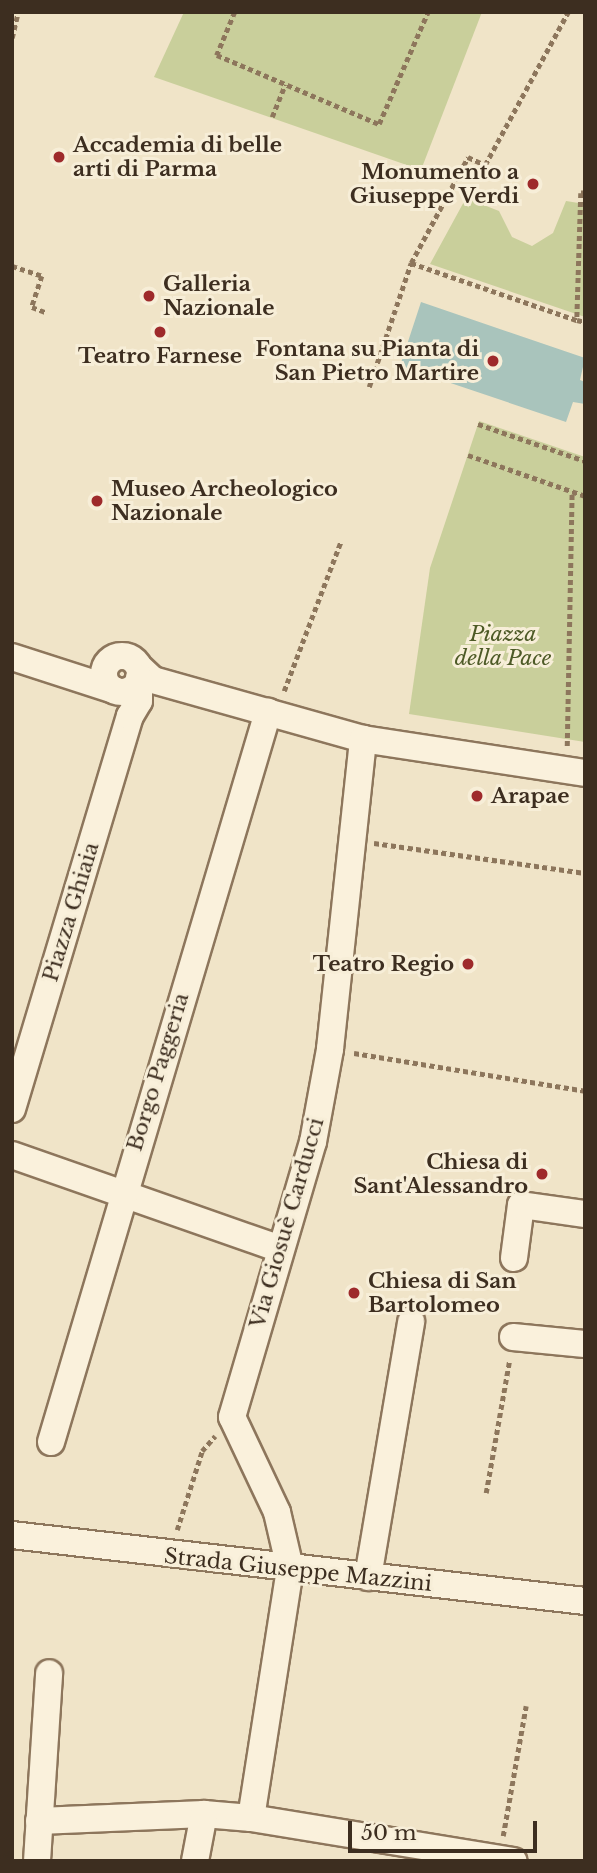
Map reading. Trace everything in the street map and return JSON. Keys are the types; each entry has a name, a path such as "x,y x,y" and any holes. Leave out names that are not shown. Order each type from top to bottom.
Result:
{"street":[{"path":"75,674 107,664 115,657 126,656 128,681"},
{"path":"12,657 75,674 128,681 150,679 363,739 575,771"},
{"name":"Piazza Ghiaia","path":"12,1109 130,716 141,695 128,681"},
{"name":"Borgo Paggeria","path":"51,1438 122,1192 268,712"},
{"name":"Via Giosuè Carducci","path":"232,1417 313,1142 330,1049 355,840 363,739"},
{"path":"12,1155 280,1250"},
{"path":"514,1258 522,1205 585,1214"},
{"path":"368,1577 411,1322"},
{"path":"513,1337 585,1344"},
{"path":"232,1417 277,1511 290,1568 251,1818"},
{"name":"Strada Giuseppe Mazzini","path":"12,1535 585,1601"},
{"path":"37,1861 48,1673"},
{"path":"195,1861 204,1814"},
{"path":"39,1821 204,1814 251,1818 506,1859"}],"path":[{"path":"12,38 18,12"},
{"path":"235,12 216,55 379,124 428,12"},
{"path":"369,387 411,263 468,157 485,166 568,12"},
{"path":"272,117 285,84"},
{"path":"577,320 580,192 585,193"},
{"path":"411,263 585,322"},
{"path":"12,266 42,276 32,307 45,312"},
{"path":"478,424 585,461"},
{"path":"468,455 585,496"},
{"path":"572,491 575,771"},
{"path":"268,712 278,708 341,541"},
{"path":"355,840 585,873"},
{"path":"330,1049 585,1091"},
{"path":"486,1493 513,1337"},
{"path":"176,1531 202,1451 232,1417"},
{"path":"506,1859 513,1781 526,1706"}],"green space":[{"path":"184,12 482,12 421,170 154,77"},
{"path":"466,198 499,211 512,237 532,246 553,233 566,201 585,204 585,317 430,264"},
{"name":"Piazza della Pace","path":"479,421 585,457 585,742 409,714 430,568"}],"water":[{"path":"421,302 585,358 580,380 585,382 585,404 573,402 566,422 400,366"}],"place":[{"name":"Accademia di belle arti di Parma","path":"59,157"},
{"name":"Monumento a Giuseppe Verdi","path":"533,184"},
{"name":"Galleria Nazionale","path":"149,296"},
{"name":"Teatro Farnese","path":"160,332"},
{"name":"Fontana su Pianta di San Pietro Martire","path":"493,361"},
{"name":"Museo Archeologico Nazionale","path":"97,501"},
{"name":"Arapae","path":"477,796"},
{"name":"Teatro Regio","path":"468,964"},
{"name":"Chiesa di Sant'Alessandro","path":"542,1174"},
{"name":"Chiesa di San Bartolomeo","path":"354,1293"}]}
